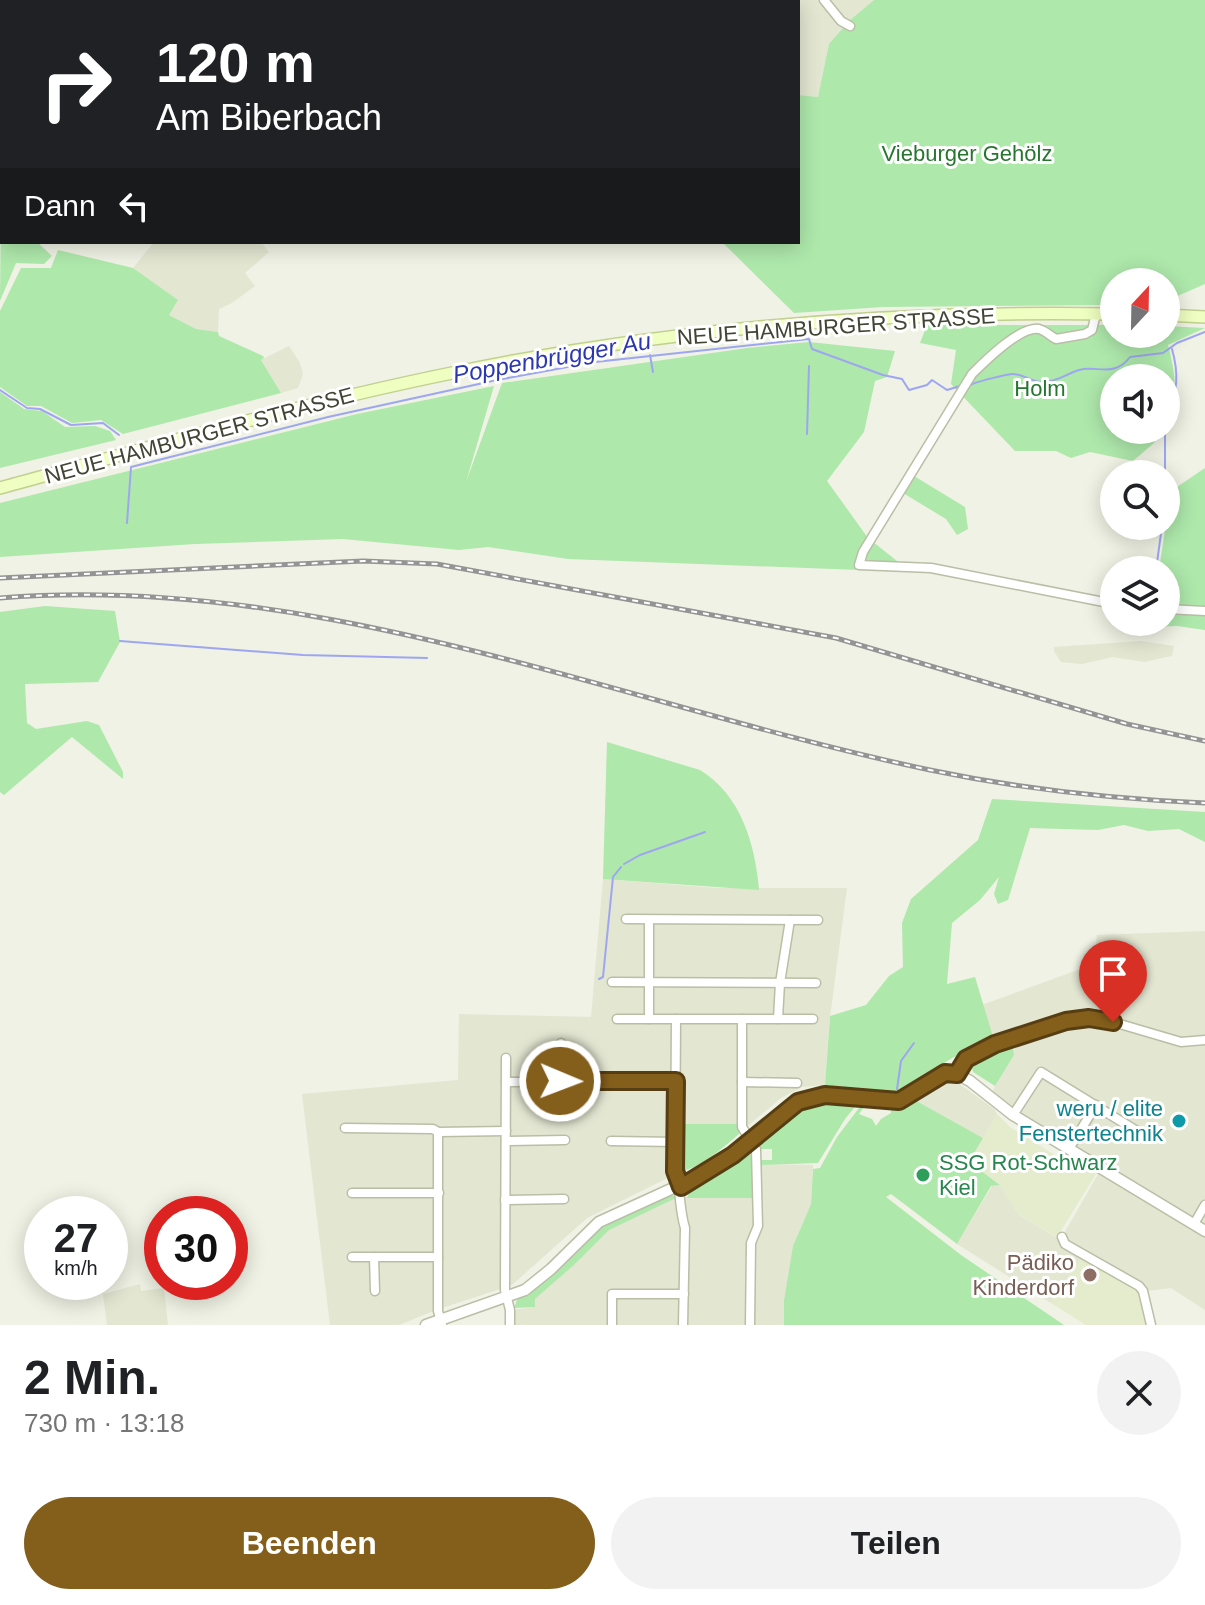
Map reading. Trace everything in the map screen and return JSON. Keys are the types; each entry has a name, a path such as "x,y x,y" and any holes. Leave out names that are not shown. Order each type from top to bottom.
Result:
{"main road":[{"name":"NEUE HAMBURGER STRASSE","path":"0,488 383,388 579,350 696,335 868,319 1100,314"},
{"path":"1180,316 1205,317"}],"street":[{"path":"824,0 841,21 850,26"},
{"path":"1096,314 1092,330 1085,334 1056,339 1041,330 1025,331 986,360 964,387 863,552 859,565 931,568 1100,601"},
{"path":"1180,610 1205,611"},
{"path":"626,919 818,920"},
{"path":"649,920 649,1019"},
{"path":"778,1019 790,920"},
{"path":"612,982 816,983"},
{"path":"617,1019 813,1019"},
{"path":"676,1019 675,1171 681,1187 685,1228 683,1325"},
{"path":"742,1019 742,1127 756,1149 758,1226 751,1243 750,1325"},
{"path":"957,1074 966,1059 995,1044 1078,1019 1113,1022 1181,1042 1205,1040"},
{"path":"560,1081 561,1043"},
{"path":"506,1058 505,1200 510,1325"},
{"path":"1013,1115 1041,1072 1140,1133"},
{"path":"426,1325 525,1290 599,1222 681,1187 733,1155 798,1102 814,1096 899,1101 945,1073 957,1074 1013,1115 1205,1231"},
{"path":"506,1082 676,1081"},
{"path":"742,1082 797,1083"},
{"path":"1069,1149 1096,1105"},
{"path":"345,1128 433,1129 438,1132 565,1140"},
{"path":"438,1132 438,1311 441,1322"},
{"path":"611,1141 676,1142"},
{"path":"352,1193 439,1193"},
{"path":"505,1200 564,1199"},
{"path":"1194,1224 1205,1205"},
{"path":"1062,1237 1065,1244 1139,1286 1151,1325"},
{"path":"352,1257 438,1257"},
{"path":"374,1257 375,1291"},
{"path":"612,1325 612,1294 684,1294"}],"shaded area":[{"path":"800,0 874,0 849,21 829,44 818,97 800,95"},
{"path":"152,244 263,244 269,252 245,273 255,286 219,309 218,332 196,329 169,315 177,300 133,268"},
{"path":"289,346 303,374 298,388 281,393 261,360"},
{"path":"1141,641 1174,646 1172,656 1144,662 1113,657 1082,664 1061,662 1054,651 1054,647"},
{"path":"603,879 717,888 847,888 829,1025 825,1085 802,1087 781,1098 712,1156 587,1218 512,1285 399,1325 330,1325 302,1094 458,1080 459,1014 591,1017"},
{"path":"1205,931 1205,1310 1171,1288 1138,1292 1082,1257 1051,1303 957,1244 992,1186 1000,1185 1019,1215 1056,1237 1062,1237 1101,1169 991,1097 1014,1055 995,1044 982,1005 1094,964 1097,935"},
{"path":"943,1080 954,1080 994,1109 997,1114 983,1138 913,1099"},
{"path":"997,1114 1010,1127 1069,1164 1080,1165 1096,1174 1057,1237 1019,1215 1000,1185 969,1162"},
{"path":"753,1164 813,1165 811,1204 793,1246 784,1300 784,1325 505,1325 505,1311 534,1307 535,1299 609,1229 678,1197 752,1198"},
{"name":"Pädiko Kinderdorf","path":"1081,1257 1138,1292 1148,1325 1086,1325 1051,1303"},
{"path":"140,1284 144,1300 165,1300 168,1325 107,1325 104,1300 128,1300 128,1287"}],"green space":[{"name":"Vieburger Gehölz","path":"874,0 1205,0 1205,284 1180,295 1180,268 1100,268 1100,305 883,307 794,313 724,244 800,244 800,95 818,97 829,44 849,21"},
{"path":"1,244 39,244 52,256 44,264 16,263 0,301"},
{"path":"58,250 133,268 178,300 169,315 196,329 218,332 219,336 263,356 261,360 281,393 123,434 101,420 72,423 41,406 27,406 0,387 0,311 21,268 51,268"},
{"name":"Holm","path":"927,325 1100,325 1100,348 1169,348 1172,364 1100,364 1100,444 1153,444 1134,460 1090,452 1071,458 1056,451 1015,451 951,384 956,350 920,343"},
{"name":"Holm","path":"1180,327 1205,328 1180,339"},
{"path":"809,342 895,351 887,377 875,381 864,432 827,481 868,538 911,572 568,559 488,547 459,550 343,539 195,544 0,557 0,503 357,414 494,386 466,482 502,383"},
{"path":"0,392 24,409 42,411 65,427 95,426 110,431 116,440 0,468"},
{"path":"1205,468 1205,630 1180,626 1180,556 1161,556 1164,540 1180,540 1180,485"},
{"path":"914,476 965,507 968,529 957,535 946,519 903,493"},
{"path":"45,606 115,611 120,642 98,682 25,684 27,723 36,729 87,721 99,725 123,772 123,779 72,737 4,795 0,792 0,612"},
{"path":"607,742 700,770 714,780 736,807 743,822 754,855 759,890 603,879"},
{"path":"992,799 1205,812 1205,842 1179,829 1148,831 1124,825 1098,830 1030,828 1008,900 998,904 994,894 999,877 980,900 952,923 947,984 975,977 994,1040 954,1057 894,1093 825,1085 830,1016 866,1005 889,976 903,967 902,923 911,899 978,840"},
{"path":"1011,1042 1014,1055 995,1086 973,1072 970,1060"},
{"path":"842,1099 858,1103 818,1163 761,1165 761,1160 772,1160 772,1149 761,1149 762,1142 786,1113 809,1100"},
{"path":"913,1099 983,1138 969,1162 1000,1185 991,1186 957,1244 891,1194 886,1197 961,1255 1064,1325 784,1325 784,1300 793,1246 811,1204 813,1169 820,1168 837,1137 862,1104 866,1104 859,1114 872,1119 876,1126 891,1113 891,1107"},
{"path":"680,1124 738,1124 739,1134 702,1163 678,1171"},
{"path":"745,1151 752,1156 753,1198 687,1198 691,1186"},
{"path":"670,1195 678,1197 609,1230 535,1299 535,1307 514,1308 517,1300 557,1271 604,1225"}],"waterway":[{"name":"Poppenbrügger Au","path":"971,385 1010,374 1048,382 1079,370 1112,369 1130,357 1163,353 1177,343 1205,332"},
{"name":"Poppenbrügger Au","path":"127,523 131,467 328,417 595,362 809,339 812,349 902,379 909,390 927,385 932,380 947,390 960,386"},
{"path":"1172,349 1175,364"},
{"path":"650,355 653,372"},
{"path":"807,434 809,366"},
{"name":"Poppenbrügger Au","path":"0,390 27,408 40,409 71,425 103,423 119,435"},
{"path":"1165,444 1165,460"},
{"path":"1158,556 1160,540"},
{"path":"120,641 303,655 427,658"},
{"path":"624,864 640,855 705,832"},
{"path":"599,979 603,977 613,877 621,867"},
{"path":"897,1089 901,1061 914,1043"}],"railway":[{"path":"0,578 363,561 437,564 836,638 1127,724 1205,741"},
{"path":"0,598 119,595 237,605 354,624 470,650 815,743 930,770 1067,792 1205,803"}],"place":[{"name":"weru / elite Fenstertechnik","path":"1179,1121"},
{"name":"SSG Rot-Schwarz Kiel","path":"923,1175"},
{"name":"Pädiko Kinderdorf","path":"1090,1275"}],"route":[{"path":"560,1081 676,1081 675,1171 681,1187 733,1155 798,1102 825,1095 880,1102 899,1101 945,1073 957,1074 966,1059 995,1044 1066,1021 1089,1018 1113,1022"}]}
